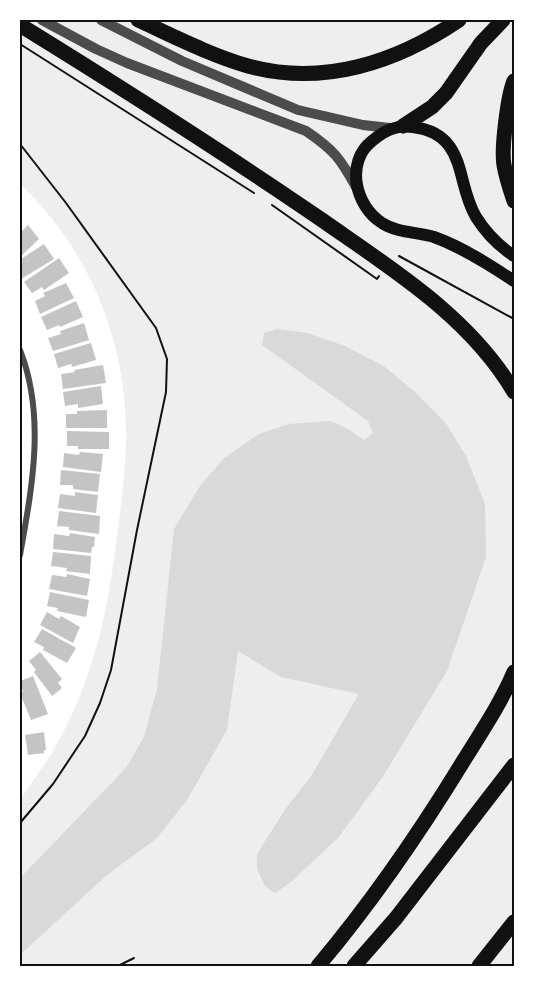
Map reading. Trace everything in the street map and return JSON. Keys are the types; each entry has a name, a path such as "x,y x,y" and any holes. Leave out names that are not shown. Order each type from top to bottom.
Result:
{"highway":[{"path":"138,20 247,66 273,72 303,74 339,71 394,57 416,47 459,20"},
{"path":"396,127 432,107 446,93 481,43 503,20"},
{"path":"20,25 196,135 351,240 416,288 466,329 487,351 514,392"},
{"path":"514,81 506,123 503,162 514,201"},
{"path":"318,966 354,924 431,815 505,694 514,672"},
{"path":"354,966 396,918 514,765"},
{"path":"479,966 514,922"}],"main road":[{"path":"514,256 492,238 476,217 465,193 458,159 452,148 434,133 422,129 396,127 368,144 356,169 356,187 367,210 383,224 394,229 423,234 451,244 514,281"}],"street":[{"path":"42,20 127,63 306,131 329,146 356,187"},
{"path":"100,20 182,61 298,110 363,125 396,127"},
{"path":"20,350 27,369 34,407 35,440 30,502 20,555"}],"path":[{"path":"20,144 66,202 156,328 166,359 166,392 160,430 107,681 85,736 53,784 20,823"},
{"path":"118,966 134,958"}],"shaded area":[{"path":"20,20 514,20 514,966 20,966 20,803 51,754 74,711 95,653 112,572 123,491 126,426 124,392 118,359 97,294 65,236 20,184"},
{"path":"277,329 307,333 345,346 385,367 445,422 466,456 485,504 486,557 447,671 382,778 338,838 291,882 275,893 265,886 257,869 257,854 286,808 310,778 359,694 281,677 238,651 227,730 187,800 157,838 107,875 20,955 20,878 126,768 144,737 157,689 174,529 200,486 224,458 259,434 289,424 330,421 364,440 373,433 368,421 262,345 264,333"}],"building":[{"path":"28,225 39,239 20,257 20,233"},
{"path":"44,244 54,259 21,279 20,263 23,261 21,259"},
{"path":"59,258 69,273 44,290 42,287 32,293 24,282"},
{"path":"66,283 74,298 40,314 35,301 45,296 43,293"},
{"path":"76,301 83,317 47,330 41,317"},
{"path":"84,323 89,340 53,351 48,338 61,334 60,331"},
{"path":"91,343 96,360 72,367 71,364 58,368 54,354"},
{"path":"103,365 106,383 63,389 61,374"},
{"path":"101,386 103,404 78,408 78,404 65,406 63,392"},
{"path":"107,410 107,428 66,428 66,414 77,414 77,411"},
{"path":"67,431 109,432 109,449 78,449 78,446 67,446"},
{"path":"80,452 103,454 101,472 63,467 64,453 79,455"},
{"path":"61,470 100,474 98,492 73,489 73,485 60,485"},
{"path":"75,492 98,495 96,513 58,508 60,494 75,496"},
{"path":"59,511 100,516 99,534 57,526"},
{"path":"70,533 95,537 91,553 53,549 54,534 69,536"},
{"path":"53,552 91,556 90,574 66,571 67,568 51,566"},
{"path":"67,574 90,579 87,596 49,589 52,575 67,577"},
{"path":"50,592 89,600 86,617 57,611 58,608 47,606"},
{"path":"47,612 59,619 61,616 80,627 73,643 40,625"},
{"path":"42,629 76,648 67,663 43,650 44,647 34,642"},
{"path":"40,652 62,679 58,683 62,688 52,696 34,672 36,670 29,661"},
{"path":"33,676 48,714 31,720 20,693 23,692 20,681"},
{"path":"44,732 46,750 44,753 28,755 25,735"}]}
